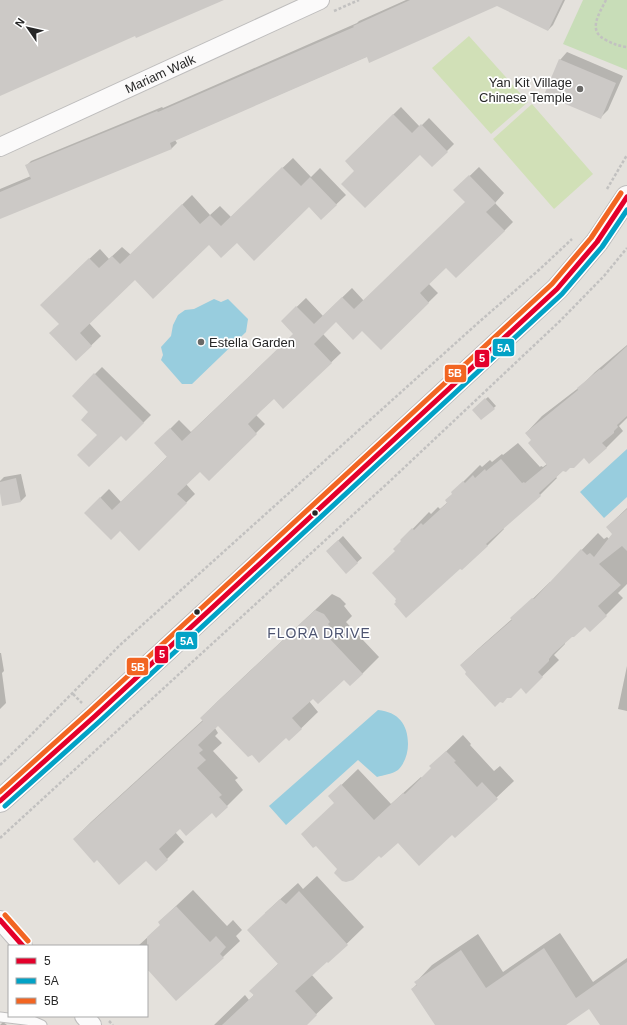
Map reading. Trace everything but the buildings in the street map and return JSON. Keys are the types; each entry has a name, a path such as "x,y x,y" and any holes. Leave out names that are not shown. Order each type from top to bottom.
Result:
{"street":[{"name":"Mariam Walk","path":"0,147 320,0"},
{"path":"0,800 95,716 557,288 624,209"},
{"path":"0,920 22,945"},
{"path":"85,1017 92,1025"}],"lane":[{"path":"0,1017 20,1018 42,1025"}],"path":[{"path":"606,0 596,25 597,34 601,38 614,44 627,47"},
{"path":"603,195 627,155"},
{"path":"0,765 26,741 120,645 540,269 574,236"},
{"path":"0,838 396,475 560,320 604,276 627,248"}],"green space":[{"path":"583,0 627,0 627,70 563,44"},
{"path":"469,36 528,102 491,134 432,68"},
{"path":"532,104 593,174 554,209 493,139"}],"water":[{"name":"Estella Garden","path":"214,299 221,302 228,299 248,319 246,332 192,384 182,384 161,360 163,355 161,347 171,336 173,325 178,315 185,310 194,309"},
{"path":"627,449 627,497 604,518 580,492"},
{"path":"378,710 391,713 396,716 404,725 408,737 406,758 398,770 377,777 358,760 286,825 269,806"}],"transit line":[{"name":"5B","path":"0,792 90,711 552,284 591,238 621,193"},
{"name":"5","path":"0,801 95,716 557,289 597,242 627,197"},
{"name":"5A","path":"5,806 100,721 562,294 602,247 627,210"},
{"name":"5B","path":"5,915 28,941"},
{"name":"5","path":"0,920 22,945"}],"place":[{"name":"Yan Kit Village Chinese Temple","path":"580,89"},
{"name":"Estella Garden","path":"201,342"}],"district":[{"name":"FLORA DRIVE","path":"319,633"}]}
